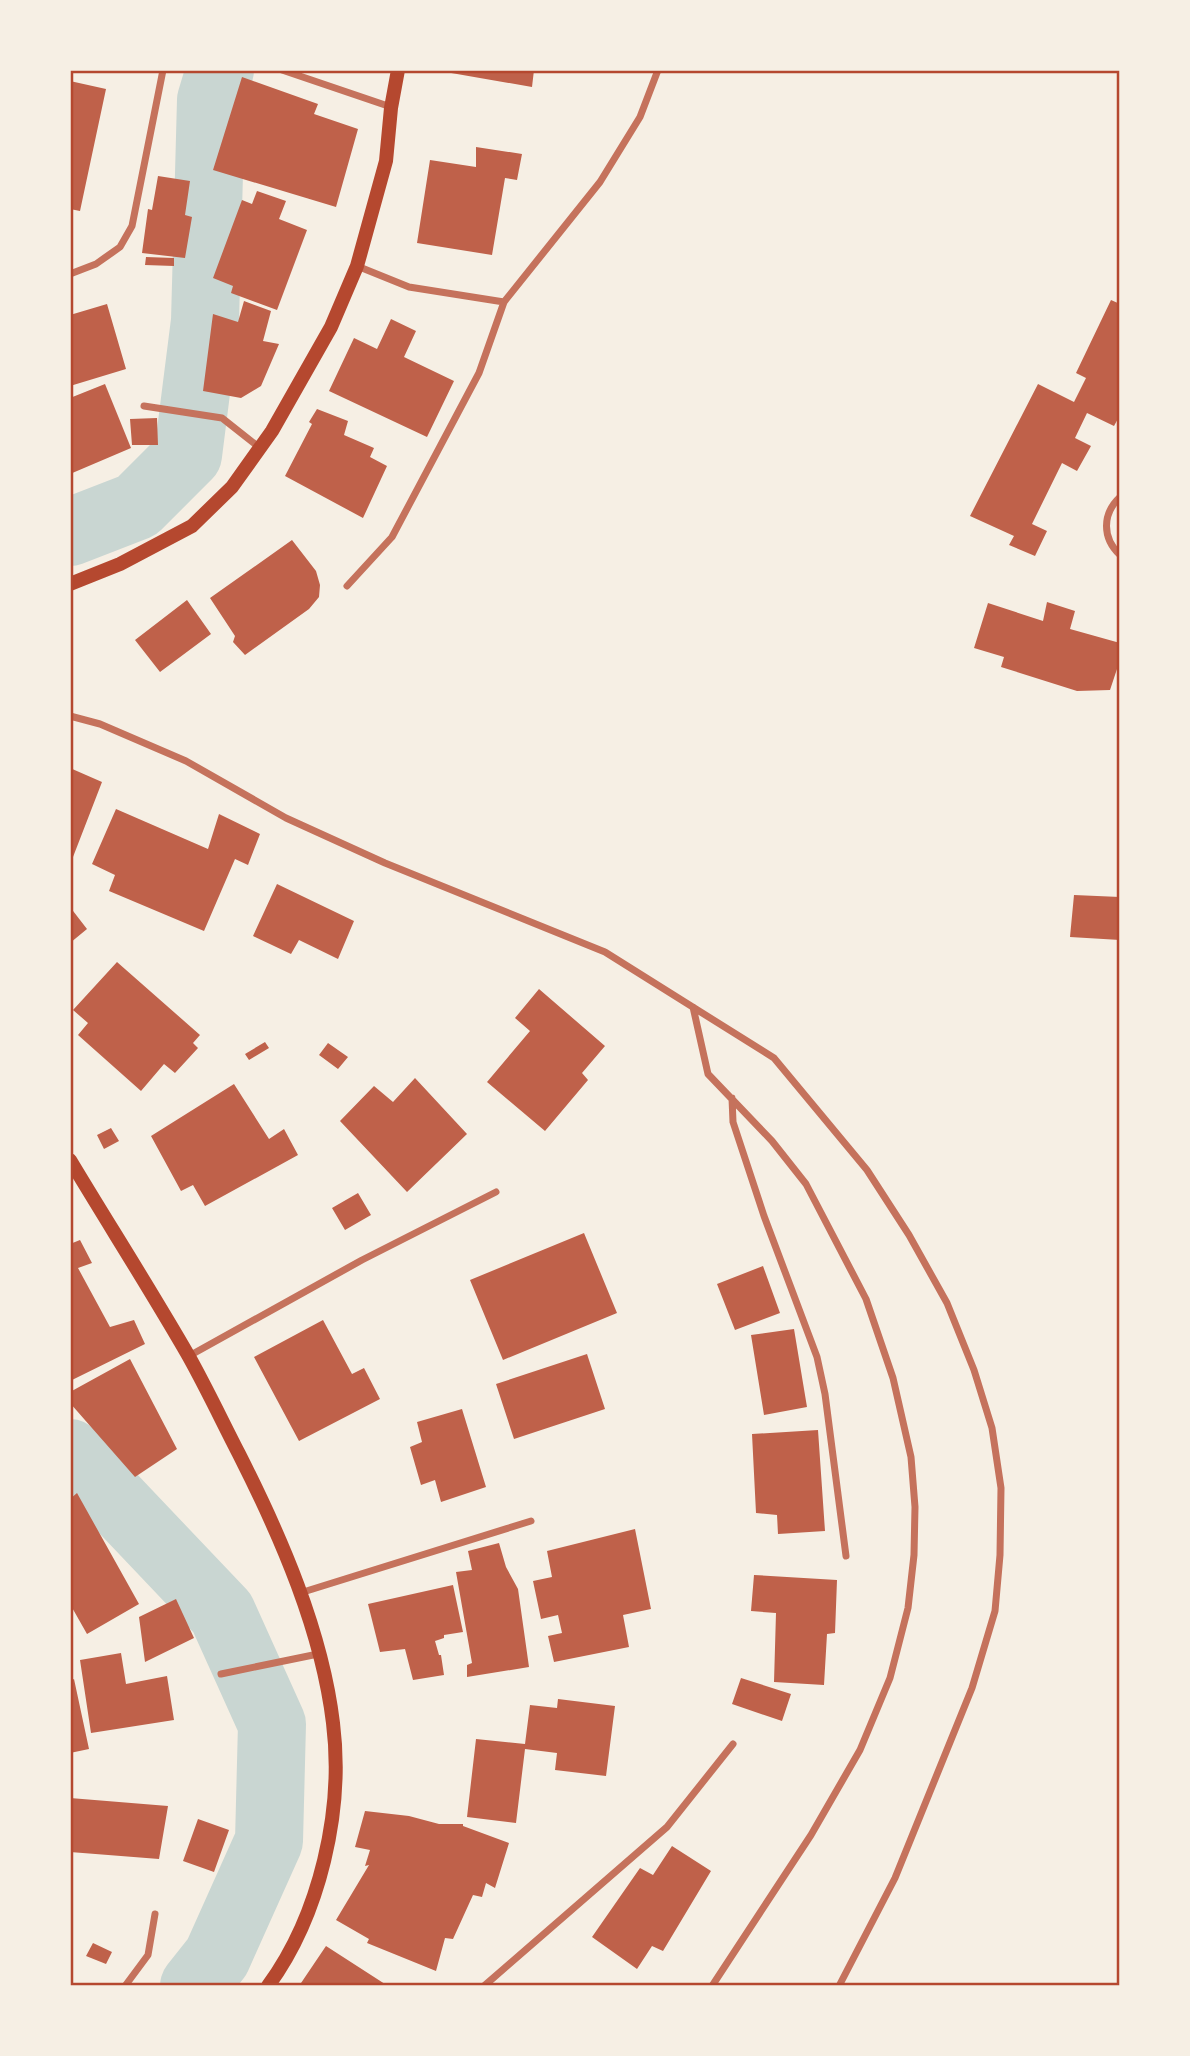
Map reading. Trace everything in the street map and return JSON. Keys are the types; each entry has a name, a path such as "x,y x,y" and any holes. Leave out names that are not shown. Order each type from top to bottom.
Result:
{"main road":[{"path":"70,584 120,565 192,526 232,486 260,448 303,380 331,327 357,266 386,161 391,107 398,70"},
{"path":"70,1160 189,1356 250,1476 282,1544 300,1593 327,1685 334,1726 336,1787 319,1880 302,1926 268,1986"}],"street":[{"path":"70,274 96,264 120,247 132,226 163,70"},
{"path":"282,70 391,107"},
{"path":"347,586 392,537 479,373 504,302 600,182 640,117 658,70"},
{"path":"357,266 409,287 504,302"},
{"path":"144,407 222,418 260,448"},
{"path":"1120,497 1111,508 1105,530 1109,541 1120,555"},
{"path":"70,716 100,724 186,761 286,818 384,863 605,951 774,1058 867,1170 909,1235 947,1303 974,1370 992,1429 1000,1488 1000,1555 995,1611 972,1688 895,1878 839,1986"},
{"path":"693,1007 708,1074 772,1141 806,1184 866,1299 893,1378 911,1457 915,1519 908,1608 890,1678 860,1750 811,1835 712,1986"},
{"path":"732,1098 733,1122 764,1216 817,1357 825,1394 846,1556"},
{"path":"189,1356 362,1260 496,1192"},
{"path":"300,1593 531,1521"},
{"path":"221,1674 318,1654"},
{"path":"484,1986 667,1827 733,1744"},
{"path":"125,1986 148,1955 155,1914"}],"building":[{"path":"434,70 534,70 532,87"},
{"path":"242,77 318,104 314,114 358,129 336,207 213,170"},
{"path":"70,81 106,89 80,211 70,209"},
{"path":"476,147 522,154 517,180 505,178 492,255 417,243 430,160 476,167"},
{"path":"158,176 190,181 185,215 192,217 185,258 142,253 148,209 152,210"},
{"path":"257,191 286,201 279,219 307,230 277,310 231,293 233,286 213,278 242,200 252,204"},
{"path":"146,257 174,258 174,266 145,265"},
{"path":"1111,300 1120,304 1120,415 1114,426 1087,413 1075,438 1091,446 1077,471 1062,463 1032,524 1047,531 1035,556 1009,545 1014,536 970,516 1038,384 1074,402 1086,378 1076,373"},
{"path":"244,301 271,311 263,341 279,344 261,386 241,398 203,391 213,314 238,322"},
{"path":"107,304 126,369 70,386 70,315"},
{"path":"391,319 416,331 404,357 454,381 427,437 329,391 354,338 377,349"},
{"path":"105,384 131,448 70,474 70,398"},
{"path":"317,409 348,421 344,435 374,448 370,457 387,466 363,518 285,476"},
{"path":"157,418 158,445 132,445 130,419"},
{"path":"292,540 316,571 320,585 319,597 309,609 245,655 233,642 235,636 210,598"},
{"path":"187,600 211,634 160,672 135,640"},
{"path":"1047,602 1075,611 1070,629 1120,643 1120,660 1110,690 1077,691 1001,667 1004,657 974,648 988,603 1043,621"},
{"path":"70,768 102,782 73,857 70,856"},
{"path":"116,809 208,849 219,814 260,834 248,865 235,859 204,931 109,891 115,875 92,864"},
{"path":"277,884 354,921 338,959 299,940 291,954 253,936"},
{"path":"1074,895 1120,897 1120,940 1070,937"},
{"path":"70,907 87,929 70,943"},
{"path":"117,962 200,1035 193,1043 198,1048 175,1073 164,1064 141,1091 78,1035 88,1023 73,1010"},
{"path":"539,989 605,1046 582,1073 588,1080 545,1131 487,1082 530,1031 515,1018"},
{"path":"265,1042 269,1048 249,1060 245,1054"},
{"path":"328,1043 348,1057 338,1069 319,1055"},
{"path":"415,1078 467,1134 407,1192 340,1121 374,1086 393,1102"},
{"path":"234,1084 269,1139 284,1129 298,1155 205,1206 193,1185 181,1191 151,1136"},
{"path":"111,1128 119,1141 104,1149 97,1135"},
{"path":"358,1193 371,1215 345,1230 332,1208"},
{"path":"584,1233 617,1313 503,1360 470,1280"},
{"path":"80,1240 92,1263 78,1268 110,1327 134,1320 145,1344 70,1381 70,1244"},
{"path":"763,1266 780,1313 735,1330 717,1284"},
{"path":"323,1320 352,1374 364,1368 380,1399 299,1441 254,1357"},
{"path":"794,1329 807,1407 764,1415 751,1335"},
{"path":"587,1354 605,1409 514,1439 496,1384"},
{"path":"130,1359 177,1449 135,1477 70,1403 70,1392"},
{"path":"462,1409 486,1487 441,1502 435,1480 421,1485 410,1447 422,1442 417,1422"},
{"path":"818,1430 825,1531 778,1534 777,1515 756,1513 752,1434"},
{"path":"77,1493 139,1604 87,1634 70,1604 70,1499"},
{"path":"635,1529 651,1609 623,1615 629,1647 554,1662 548,1636 562,1633 558,1615 541,1619 533,1581 552,1577 547,1551"},
{"path":"499,1543 506,1567 518,1589 529,1667 467,1677 467,1665 472,1663 456,1572 472,1570 468,1551"},
{"path":"754,1575 837,1580 835,1633 827,1634 824,1685 774,1682 776,1613 751,1611"},
{"path":"453,1585 463,1632 444,1635 444,1638 435,1641 441,1655 444,1675 413,1680 405,1649 380,1652 368,1604"},
{"path":"176,1599 194,1638 145,1662 139,1617"},
{"path":"121,1653 126,1684 167,1676 174,1720 91,1733 80,1660"},
{"path":"741,1678 791,1694 782,1721 732,1704"},
{"path":"74,1679 89,1749 70,1753 70,1681"},
{"path":"558,1699 615,1706 606,1776 555,1770 557,1753 525,1749 516,1823 467,1817 476,1739 525,1744 530,1705 557,1708"},
{"path":"70,1798 168,1806 159,1859 70,1852"},
{"path":"365,1811 409,1816 439,1824 463,1824 509,1843 495,1888 486,1883 482,1897 473,1895 453,1939 445,1938 436,1971 367,1943 369,1939 336,1920 369,1865 365,1866 370,1850 355,1847"},
{"path":"198,1819 229,1830 214,1872 183,1861"},
{"path":"672,1846 711,1871 663,1951 652,1946 637,1969 592,1937 640,1868 653,1875"},
{"path":"93,1943 112,1952 106,1964 86,1956"},
{"path":"326,1946 388,1986 299,1986"}],"waterway":[{"path":"70,532 137,506 188,455 205,321 211,100 220,70"},
{"path":"70,1453 222,1613 272,1724 269,1841 217,1957 194,1986"}]}
